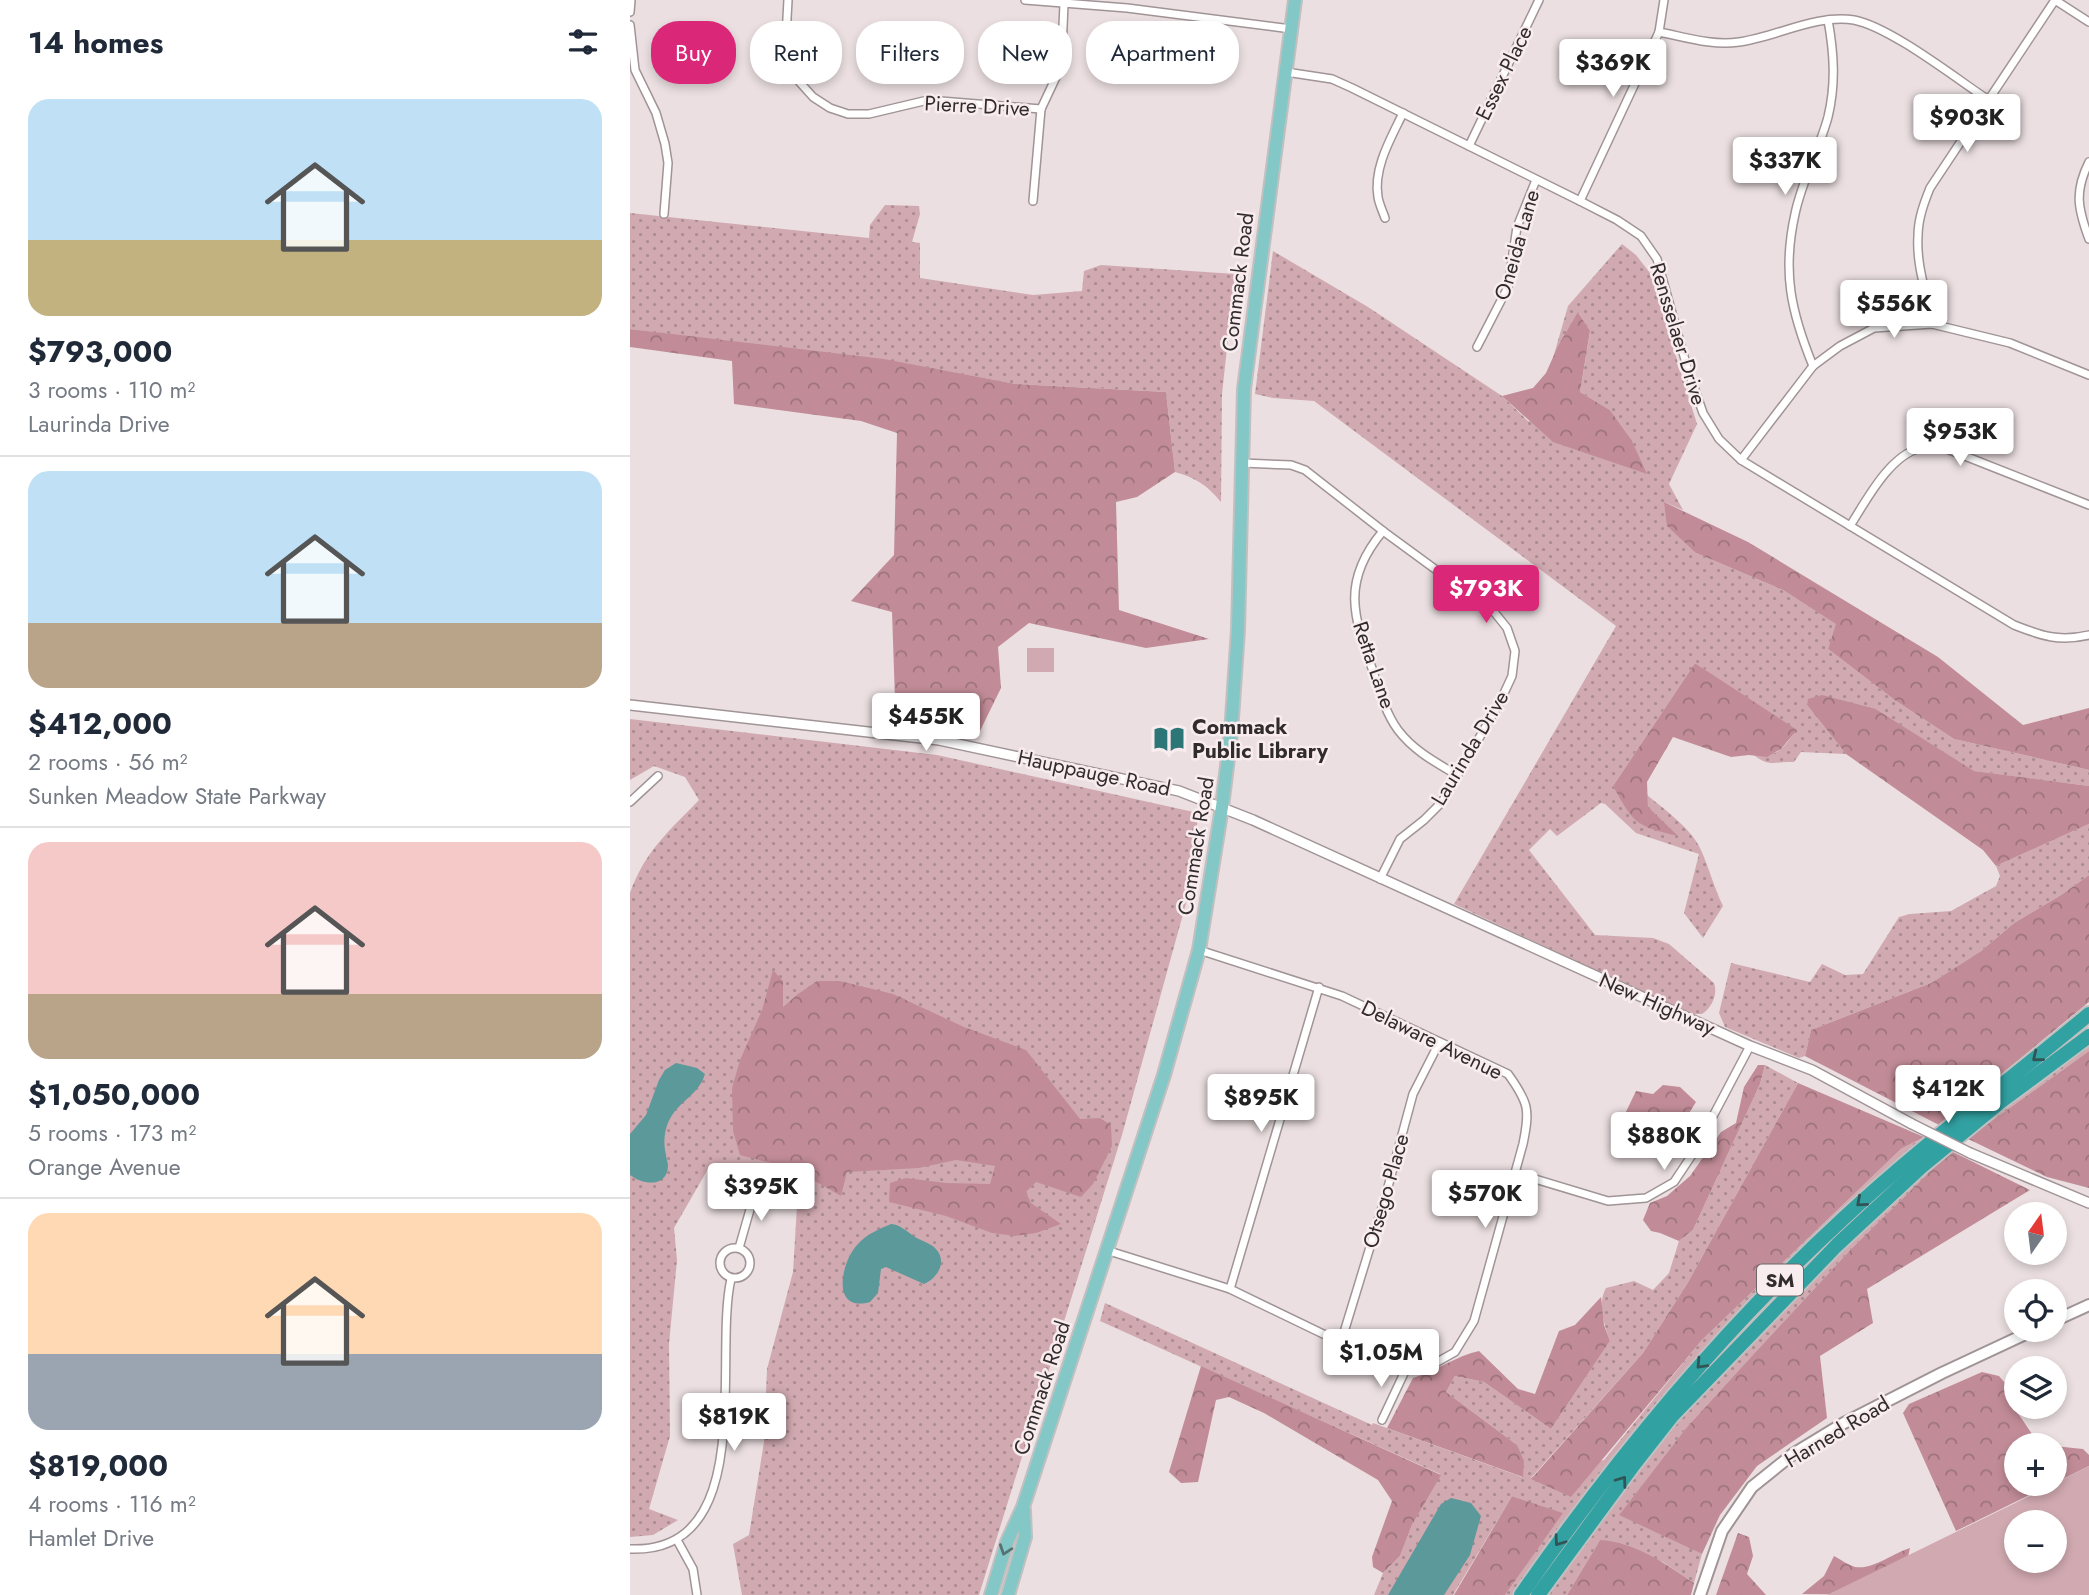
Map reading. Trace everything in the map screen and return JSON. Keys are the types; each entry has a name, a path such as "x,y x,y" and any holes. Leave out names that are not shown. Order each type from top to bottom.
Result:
{"highway":[{"name":"SM","path":"1521,1595 1558,1541 1635,1440 1691,1375 1804,1256 1904,1165 2089,1014"},
{"name":"SM","path":"1538,1595 1672,1416 1837,1245 1931,1159 1998,1103 2089,1036"}],"main road":[{"name":"Commack Road","path":"991,1595 1007,1542 1023,1507 1164,1075 1199,950 1222,807 1238,630 1244,389 1295,0"},
{"path":"2067,1315 2089,1305"},
{"name":"Harned Road","path":"1700,1595 1722,1531 1758,1482 1793,1454 1844,1423 2008,1342"},
{"name":"Commack Road","path":"1008,1595 1025,1537 1023,1507"}],"street":[{"path":"630,12 631,0"},
{"name":"Pierre Drive","path":"788,0 787,46 795,76 813,97 831,108 848,114 869,114 928,100 1041,109"},
{"path":"1026,0 1064,4 1127,4 1291,29"},
{"name":"Essex Place","path":"1469,146 1539,0"},
{"path":"1580,201 1659,32 1664,0"},
{"path":"1932,324 1917,236 1930,188 2055,0 2089,22"},
{"path":"1034,201 1041,109 1057,75 1062,49 1064,4"},
{"path":"1659,32 1709,42 1738,42 1828,20 1852,20 1877,27 1987,99"},
{"path":"1813,366 1796,323 1789,261 1795,214 1828,117 1834,83 1828,20"},
{"path":"630,25 632,71 656,113 665,144 668,163 664,214"},
{"name":"Rensselaer Drive","path":"1286,72 1332,79 1580,201 1641,236 1657,259 1703,414 1719,439 1741,460 2014,625 2043,636 2070,640 2089,635"},
{"path":"1385,218 1378,198 1378,180 1382,159 1403,113"},
{"path":"2089,162 2080,181 2079,211 2089,240"},
{"name":"Oneida Lane","path":"1477,347 1508,287 1517,228 1536,180"},
{"path":"1741,460 1813,366 1840,346 1874,328 1932,324 2010,343 2089,375"},
{"path":"1850,526 1874,488 1896,462 1919,448 1942,447 2089,505"},
{"name":"Laurinda Drive","path":"1242,463 1291,465 1305,470 1494,613 1507,628 1516,651 1512,676 1500,702 1442,802 1399,839 1380,879"},
{"name":"Retta Lane","path":"1383,531 1373,544 1357,578 1354,597 1356,625 1379,690 1397,728 1419,753 1457,775"},
{"name":"Hauppauge Road","path":"630,705 939,740 1179,791 1222,807"},
{"path":"630,802 658,776"},
{"name":"New Highway","path":"1222,807 1750,1046 1812,1070 1970,1153 2089,1203"},
{"name":"Delaware Avenue","path":"1199,950 1319,987 1406,1025 1508,1074 1522,1093 1529,1116 1474,1321 1455,1352 1432,1365 1406,1369"},
{"path":"1230,1289 1319,987"},
{"name":"Otsego Place","path":"1341,1342 1385,1198 1413,1094 1439,1043"},
{"path":"1515,1173 1608,1201 1646,1198 1674,1182 1694,1152 1750,1046"},
{"path":"739,1248 755,1192"},
{"path":"731,1279 721,1270 721,1259 727,1250 739,1248"},
{"path":"731,1279 746,1273 749,1267 750,1259 739,1248"},
{"path":"1106,1250 1230,1289 1377,1360 1406,1369 1382,1420"},
{"path":"630,1549 658,1547 677,1540 690,1530 710,1502 723,1427 726,1304 731,1279"},
{"path":"677,1540 693,1569 696,1595"}],"shaded area":[{"path":"885,205 919,206 920,214 912,242 920,243 920,278 1033,295 1082,291 1084,271 1101,265 1235,274 1222,394 1221,502 1201,483 1175,472 1166,392 1016,384 913,365 630,329 630,213 869,238 870,225"},
{"path":"1622,244 1636,255 1650,273 1697,424 1669,484 1683,510 1664,502 1696,553 1783,590 1837,624 1828,649 1896,701 1954,739 2089,770 2089,786 1973,771 1876,709 1807,705 1846,754 1801,752 1794,762 1769,763 1754,755 1769,755 1780,750 1796,730 1695,663 1613,786 1648,807 1647,795 1677,820 1697,842 1723,906 1703,938 1684,913 1699,854 1636,833 1605,804 1601,803 1557,836 1550,829 1529,850 1595,935 1653,938 1669,944 1714,983 1713,1000 1702,1014 1690,1014 1454,904 1616,626 1314,401 1255,394 1273,251 1368,307 1502,396 1528,421 1631,439 1610,410 1580,392 1590,332 1579,313 1553,358 1568,306"},
{"path":"1027,648 1054,648 1054,672 1027,672"},
{"path":"630,719 937,755 1198,813 1193,878 1122,1135 979,1595 742,1595 733,1544 749,1535 764,1442 767,1369 793,1272 798,1190 755,1186 708,1169 674,1228 677,1260 669,1344 670,1436 649,1509 678,1520 653,1535 630,1537 630,893 651,853 699,800 685,777 654,766 630,780"},
{"path":"2089,824 2089,875 2014,923 1981,951 1931,983 1811,1030 1805,1056 1799,1058 1725,1027 1719,1013 1731,963 1810,982 1822,964 1845,975 1863,974 1899,917 1951,911 1996,886 2000,876 1996,866"},
{"path":"2089,1041 2089,1051 1972,1135 1964,1137"},
{"path":"1765,1065 1798,1083 1687,1284 1643,1353 1531,1478 1604,1460 1702,1340 1901,1149 1922,1138 1927,1140 1885,1174 1586,1495 1513,1595 1505,1595 1562,1513 1512,1496 1453,1595 1374,1595 1383,1573 1400,1556 1412,1525 1440,1474 1100,1321 1105,1303 1372,1425 1373,1423 1522,1477 1517,1445 1446,1392 1455,1376 1484,1382 1551,1429 1610,1341 1602,1307 1606,1288 1634,1281 1653,1290 1669,1273 1679,1241 1693,1230 1760,1084"},
{"path":"1947,1150 1951,1151 1853,1247 1686,1428 1620,1514 1702,1554 1694,1583 1663,1562 1600,1540 1567,1595 1548,1595 1635,1474 1722,1371 1816,1274"},
{"path":"2089,1466 2089,1595 1827,1595 2029,1496 2067,1496 2067,1477"}],"green space":[{"path":"1578,312 1590,331 1580,392 1610,410 1631,439 1647,474 1553,442 1502,396 1533,388 1546,373"},
{"path":"630,329 884,359 1016,384 1166,392 1175,472 1137,497 1116,502 1119,610 1209,639 1146,648 1029,623 998,647 1001,688 979,733 895,700 892,612 851,601 894,555 897,433 861,421 734,404 732,361 630,347"},
{"path":"1664,502 1748,542 1938,657 2023,725 2089,708 2089,770 1954,739 1896,701 1828,649 1836,624 1783,590 1696,553 1667,526"},
{"path":"1695,663 1797,730 1781,749 1767,757 1731,757 1673,737 1647,782 1648,807 1678,836 1638,822 1613,786"},
{"path":"1822,695 1876,709 1974,771 2089,786 2089,824 1996,866 1983,850 1846,754 1807,705 1808,699"},
{"path":"2089,875 2089,1002 1941,1126 1805,1056 1811,1030 1931,983 1981,951 2014,923"},
{"path":"773,970 783,981 783,1007 817,981 840,981 893,994 964,1027 1026,1050 1080,1119 1100,1118 1111,1125 1112,1146 1093,1184 1081,1197 1036,1182 1026,1192 1031,1203 1061,1224 1036,1233 1015,1236 992,1233 946,1216 889,1202 890,1183 906,1178 946,1183 990,1184 995,1166 956,1160 919,1168 847,1172 841,1196 794,1169 740,1155 733,1131 732,1088 740,1060 762,1010"},
{"path":"2089,1051 2089,1188 2047,1177 1964,1137 1972,1135"},
{"path":"1758,1065 1765,1065 1760,1084 1693,1230 1679,1241 1651,1231 1643,1220 1650,1203 1667,1196 1690,1176 1721,1132 1736,1123 1744,1087"},
{"path":"1798,1083 1924,1137 1901,1149 1702,1340 1571,1497 1531,1479 1643,1353 1687,1284"},
{"path":"1663,1085 1680,1087 1696,1102 1676,1134 1654,1134 1642,1121 1623,1118 1636,1091 1653,1094"},
{"path":"1951,1151 2030,1190 2010,1202 2004,1202 2004,1206 1867,1289 1873,1323 1820,1356 1827,1418 1757,1466 1720,1515 1702,1554 1619,1515 1686,1428 1853,1247"},
{"path":"1601,1297 1604,1325 1610,1341 1551,1429 1484,1382 1455,1376 1446,1392 1517,1445 1524,1461 1523,1477 1387,1428 1413,1378 1479,1351 1518,1389 1535,1394 1559,1331 1575,1325"},
{"path":"1201,1366 1441,1475 1412,1525 1400,1556 1383,1573 1373,1567 1372,1557 1392,1501 1378,1480 1264,1413 1229,1397 1216,1400 1198,1482 1181,1483 1169,1472"},
{"path":"1982,1372 1999,1376 2004,1382 2004,1419 2022,1419 2031,1433 2004,1433 2004,1496 2027,1496 1956,1531 1903,1413 1909,1404"},
{"path":"2067,1447 2083,1449 2089,1455 2089,1466 2067,1477"},
{"path":"1512,1496 1563,1513 1505,1595 1454,1595"},
{"path":"1738,1533 1749,1537 1753,1556 1747,1574 1766,1595 1716,1595"},
{"path":"1600,1540 1638,1549 1661,1562 1694,1583 1691,1595 1567,1595"},
{"path":"1910,1548 1899,1595 1802,1594 1824,1576 1834,1556 1852,1566 1862,1567 1876,1564"}],"water":[{"path":"676,1063 697,1068 705,1074 699,1087 675,1111 667,1126 664,1141 667,1173 659,1181 641,1181 630,1175 630,1134 646,1115 665,1070"},
{"path":"891,1224 901,1227 935,1248 941,1258 940,1269 924,1284 886,1267 881,1269 878,1293 870,1302 857,1303 849,1300 844,1293 843,1284 847,1262 852,1252 865,1237"},
{"path":"1451,1498 1471,1503 1481,1516 1470,1555 1444,1595 1388,1595 1441,1504"}],"place":[{"name":"Commack Public Library","path":"1169,739"}]}
